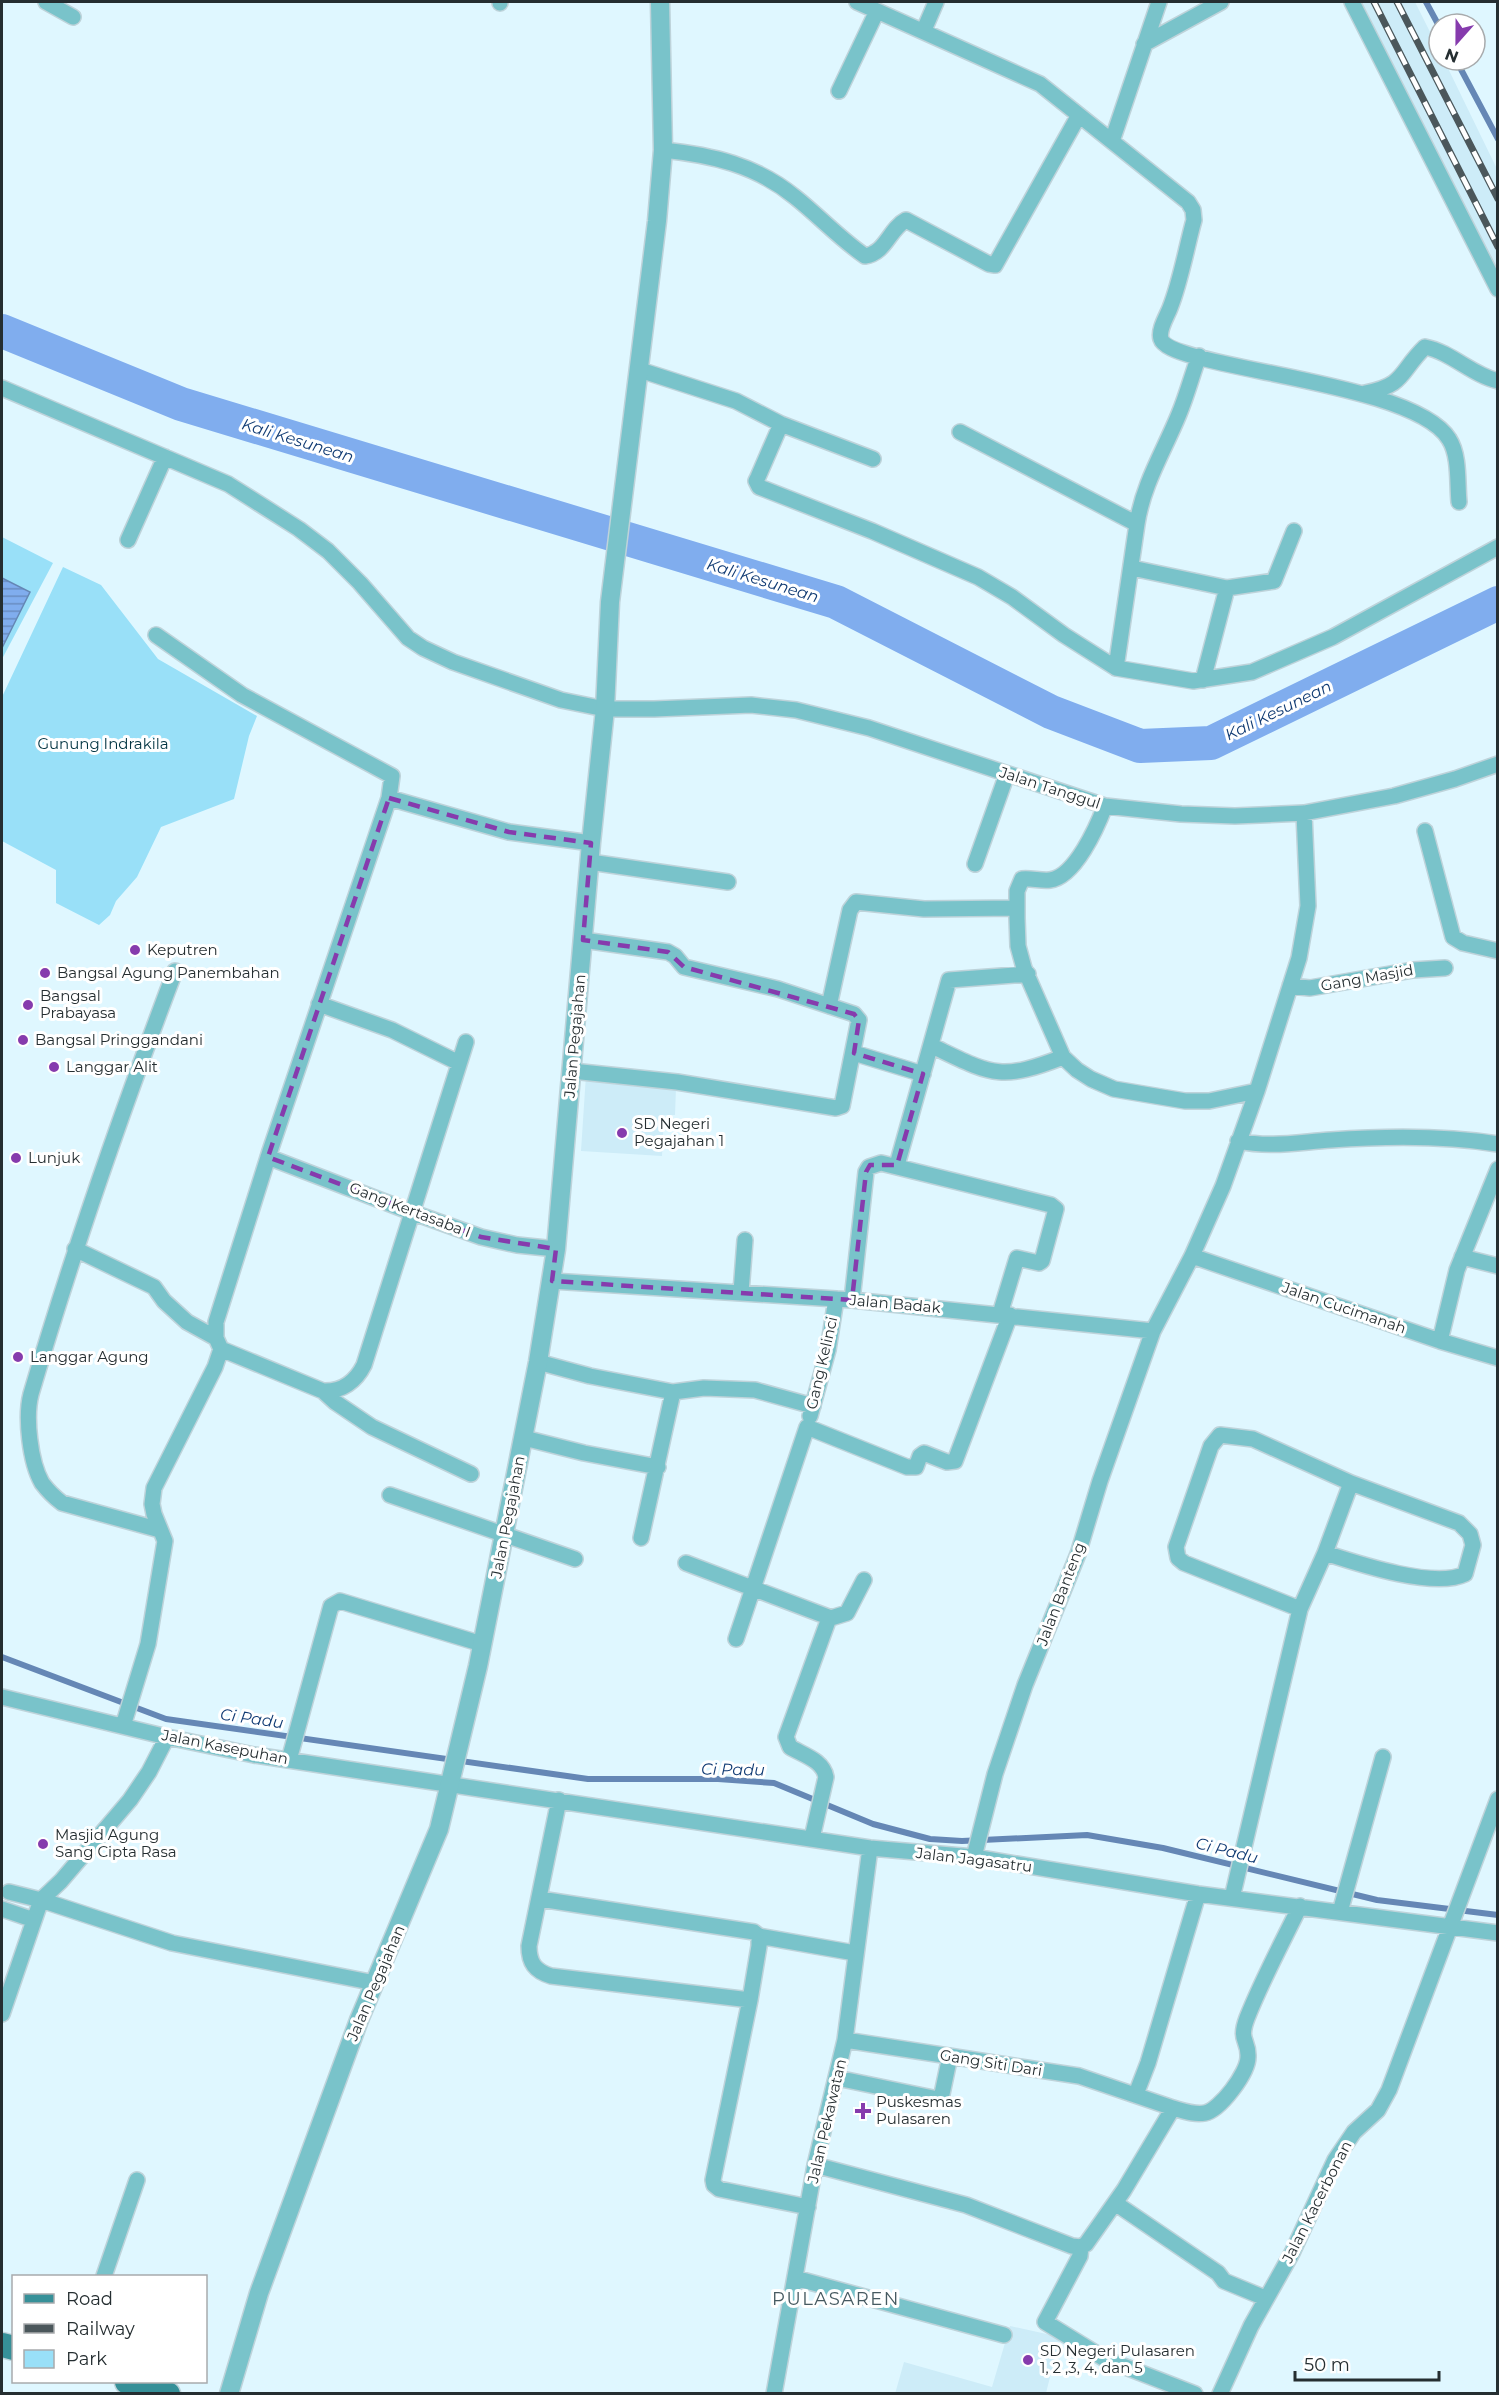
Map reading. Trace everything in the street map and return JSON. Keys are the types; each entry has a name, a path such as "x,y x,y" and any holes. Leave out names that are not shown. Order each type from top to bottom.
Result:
{"main road":[{"path":"130,2383 168,2394"}],"street":[{"path":"46,2 73,17"},
{"name":"Jalan Pegajahan","path":"229,2394 259,2293 375,1983 439,1829 482,1644 538,1362 556,1250 591,843 605,709 610,602 640,370 663,150 660,2"},
{"path":"857,2 924,30 1040,84 1188,202 1193,210 1194,220 1175,295 1161,332 1161,340 1167,346 1199,356 1362,394 1410,409 1432,422 1450,440 1456,463 1459,502"},
{"path":"924,30 936,2"},
{"path":"1112,141 1159,2"},
{"path":"1144,44 1221,2"},
{"path":"1352,2 1497,289"},
{"path":"839,91 878,11"},
{"path":"663,150 702,154 756,172 793,195 865,256 879,251 900,223 906,220 989,264 995,265 1004,253 1079,116"},
{"path":"1362,394 1384,390 1396,383 1425,347 1497,381"},
{"path":"1116,668 1140,503 1180,412 1199,356"},
{"path":"640,370 736,401 781,424 873,459"},
{"name":"Jalan Tanggul","path":"2,388 228,484 299,529 328,551 408,638 423,648 439,657 561,700 605,709 654,710 752,705 796,710 868,728 1105,806 1181,814 1235,816 1304,813 1394,796 1455,779 1497,764"},
{"path":"781,424 756,481 759,487 872,531 978,577 1012,597 1064,635 1116,668 1157,676 1203,680 1252,672 1333,637 1497,547"},
{"path":"960,432 1137,524"},
{"path":"128,540 165,458"},
{"path":"1132,568 1223,585 1227,588 1274,581 1294,531"},
{"path":"1203,680 1227,588"},
{"path":"156,635 242,695 392,776 389,798 268,1157 216,1322 218,1343 215,1367 154,1488 152,1504 160,1530"},
{"path":"975,864 1007,774"},
{"path":"389,798 509,832 591,843"},
{"path":"1105,806 1092,838 1064,875 1050,880 1022,879 1017,891 1018,946 1063,1057 1091,1079 1114,1089 1185,1101 1209,1101 1257,1091"},
{"path":"1153,1331 1192,1256 1223,1186 1257,1091 1299,958 1308,906 1304,813"},
{"path":"1425,831 1453,937 1463,943 1497,951"},
{"path":"590,862 728,882"},
{"path":"830,1006 850,910 856,902 924,909 1017,908"},
{"path":"572,1071 677,1082 836,1108 842,1106 854,1053 858,1019 854,1014 778,989 684,967 675,956 668,952 584,940"},
{"name":"Gang Masjid","path":"1290,986 1310,988 1413,970 1445,968"},
{"path":"125,1721 148,1644 165,1534 160,1530 62,1503 49,1493 40,1480 36,1465 30,1438 28,1404 75,1249 132,1083 175,971"},
{"path":"807,1427 907,1467 916,1467 920,1456 924,1453 947,1462 955,1461 1005,1315 1017,1258 1039,1263 1042,1261 1056,1209 1051,1205 897,1165 949,980 1028,974"},
{"path":"319,1004 392,1030 459,1063"},
{"path":"323,1391 341,1389 355,1379 364,1365 466,1042"},
{"path":"932,1046 982,1069 999,1073 1032,1069 1063,1057"},
{"path":"854,1053 923,1074"},
{"path":"1238,1141 1256,1145 1299,1145 1328,1140 1431,1137 1497,1144"},
{"name":"Gang Kertasaba I","path":"268,1157 481,1237 556,1250"},
{"name":"Gang Kelinci","path":"736,1640 807,1427 844,1300 866,1172 874,1165 881,1163 897,1165"},
{"path":"1440,1341 1462,1257 1491,1208 1497,1169"},
{"path":"741,1292 745,1240"},
{"path":"75,1249 154,1287 164,1301 187,1322 218,1343 323,1391 335,1402 372,1426 471,1474"},
{"name":"Jalan Cucimanah","path":"1192,1256 1440,1341 1497,1358"},
{"path":"1462,1257 1497,1266"},
{"name":"Jalan Badak","path":"552,1281 844,1300 1005,1315 1132,1331 1153,1331"},
{"name":"Jalan Banteng","path":"975,1852 995,1774 1025,1684 1078,1554 1100,1481 1153,1331"},
{"path":"538,1362 590,1376 673,1392 704,1388 755,1390 813,1406"},
{"path":"641,1538 673,1392"},
{"path":"1300,1609 1184,1563 1178,1558 1176,1547 1211,1446 1220,1436 1253,1439 1352,1483 1459,1523 1470,1534 1473,1545 1466,1574 1444,1580 1377,1570 1325,1553"},
{"path":"524,1438 584,1453 658,1467"},
{"path":"1232,1898 1245,1852 1300,1609 1352,1483"},
{"path":"390,1495 575,1559"},
{"path":"686,1563 831,1618 848,1613 864,1580"},
{"path":"290,1755 332,1606 338,1601 482,1644"},
{"path":"814,1831 826,1777 823,1767 790,1747 786,1737 831,1618"},
{"name":"Jalan Kasepuhan","path":"2,1697 125,1721 167,1737 254,1755 290,1755 452,1777"},
{"path":"2,2014 41,1900 61,1881 130,1800 149,1772 167,1737"},
{"path":"1344,1899 1383,1757"},
{"name":"Jalan Jagasatru","path":"452,1777 559,1800 814,1831 870,1848 975,1852 1198,1894 1300,1906 1344,1899 1453,1920 1497,1933"},
{"name":"Jalan Kacerbonan","path":"1220,2394 1266,2298 1292,2253 1335,2160 1354,2132 1378,2110 1389,2090 1497,1799"},
{"path":"559,1800 529,1946 532,1964 540,1973 750,2000"},
{"name":"Jalan Pekawatan","path":"774,2394 815,2165 845,2040 870,1848"},
{"path":"9,1892 172,1942 375,1983"},
{"path":"1136,2094 1148,2063 1198,1894"},
{"path":"540,1899 754,1932 759,1936 855,1953"},
{"name":"Gang Siti Dari","path":"845,2040 1079,2076 1173,2108 1194,2113 1212,2111 1240,2078 1248,2061 1247,2047 1243,2041 1243,2027 1300,1906"},
{"path":"2,1909 34,1920"},
{"path":"759,1936 750,2000 713,2175 714,2185 719,2189 808,2207"},
{"path":"837,2078 938,2099 942,2094 950,2056"},
{"path":"815,2165 966,2205 1072,2246 1081,2247 1086,2244 1115,2203 1173,2108"},
{"path":"105,2275 137,2180"},
{"path":"1115,2203 1218,2273 1224,2281 1266,2298"},
{"path":"1081,2247 1080,2256 1045,2322 1106,2359 1195,2394"},
{"path":"795,2278 1004,2335"}],"highlighted area":[{"path":"389,798 509,832 591,843 583,940 668,952 684,967 854,1014 859,1020 854,1053 923,1074 897,1165 870,1165 866,1172 852,1300 552,1281 556,1249 481,1237 268,1157"}],"shaded area":[{"path":"1362,2 1415,2 1427,26 1427,72 1450,72 1497,169 1497,274"},
{"path":"2,578 30,592 2,648"},
{"name":"SD Negeri Pegajahan 1","path":"586,1075 628,1085 676,1088 675,1115 664,1115 662,1156 581,1151"},
{"name":"SD Negeri Pulasaren 1, 2 ,3, 4, dan 5","path":"1010,2326 1060,2337 1046,2393 895,2394 904,2362 992,2387"}],"green space":[{"path":"2,537 53,563 2,659"},
{"name":"Gunung Indrakila","path":"63,567 101,585 158,659 257,716 249,736 234,799 161,827 137,877 116,901 110,915 99,925 56,903 56,870 2,841 2,697"}],"waterway":[{"path":"1426,2 1431,12"},
{"path":"1462,72 1498,139"},
{"name":"Kali Kesunean","path":"2,331 181,404 836,602 1051,712 1140,746 1211,743 1498,603"},
{"name":"Ci Padu","path":"2,1657 166,1719 588,1779 718,1779 774,1783 873,1824 930,1839 962,1841 1087,1835 1163,1848 1377,1900 1498,1915"}],"railway":[{"path":"1374,2 1498,247"},
{"path":"1397,2 1498,199"}],"place":[{"name":"Keputren","path":"135,950"},
{"name":"Bangsal Agung Panembahan","path":"45,973"},
{"name":"Bangsal Prabayasa","path":"28,1005"},
{"name":"Bangsal Pringgandani","path":"23,1040"},
{"name":"Langgar Alit","path":"54,1067"},
{"name":"SD Negeri Pegajahan 1","path":"622,1133"},
{"name":"Lunjuk","path":"16,1158"},
{"name":"Langgar Agung","path":"18,1357"},
{"name":"Masjid Agung Sang Cipta Rasa","path":"43,1844"},
{"name":"Puskesmas Pulasaren","path":"863,2111"},
{"name":"SD Negeri Pulasaren 1, 2 ,3, 4, dan 5","path":"1028,2360"}],"district":[{"name":"PULASAREN","path":"836,2299"}]}
